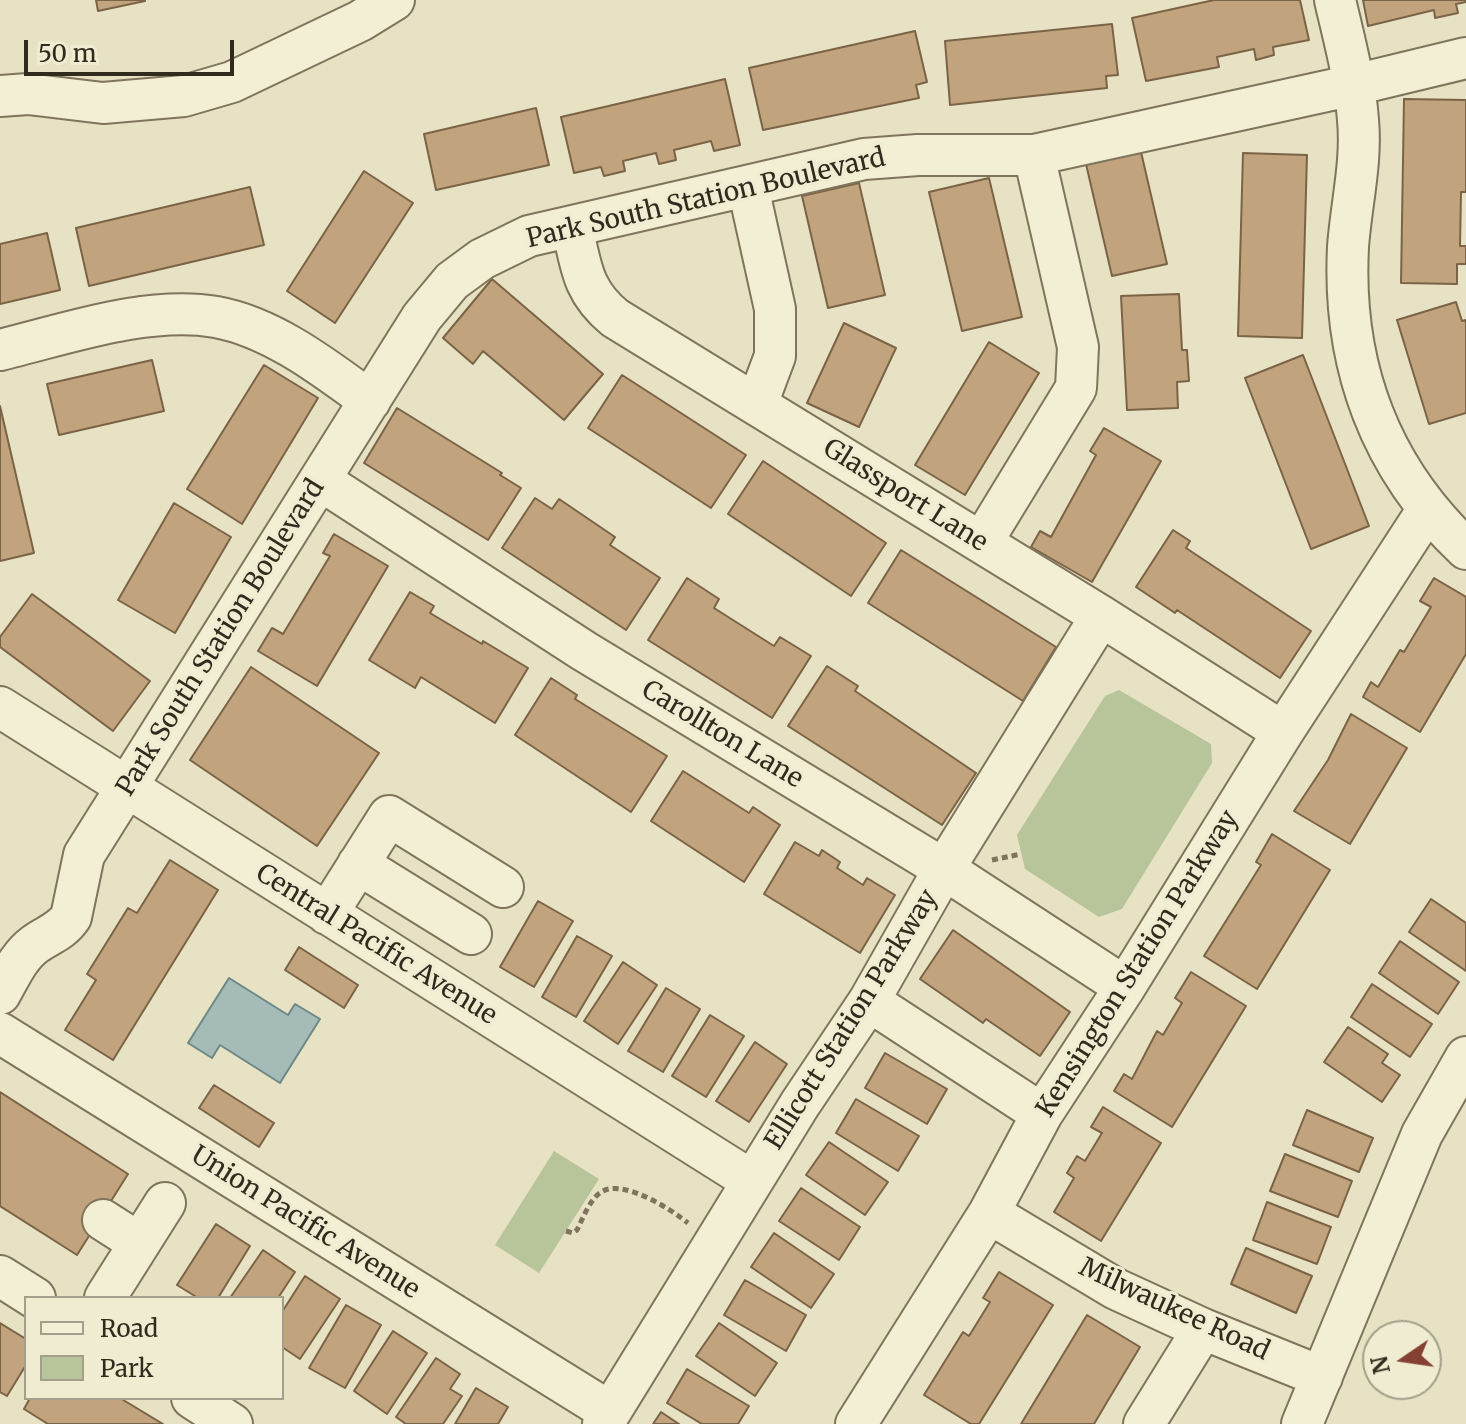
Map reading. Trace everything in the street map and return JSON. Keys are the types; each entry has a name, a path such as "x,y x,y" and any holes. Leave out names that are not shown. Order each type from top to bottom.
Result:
{"street":[{"path":"0,96 28,94 103,103 184,96 232,82 360,21 394,0"},
{"path":"1335,0 1354,85 1358,121 1359,152 1348,243 1347,283 1350,328 1357,365 1370,410 1390,453 1428,509 1466,549"},
{"name":"Park South Station Boulevard","path":"0,994 23,955 65,925 71,917 84,855 422,317 452,281 482,259 529,236 864,159 889,156 1034,155 1466,58"},
{"path":"982,542 1076,388 1078,347 1034,155"},
{"path":"748,187 775,309 775,356 757,404"},
{"name":"Glassport Lane","path":"572,226 581,272 590,293 615,318 982,542 1283,732"},
{"path":"0,350 150,316 181,314 217,317 251,328 286,345 370,401"},
{"name":"Carollton Lane","path":"320,480 584,651 962,866 1125,987"},
{"name":"Kensington Station Parkway","path":"856,1424 989,1213 1042,1114 1428,509"},
{"name":"Ellicott Station Parkway","path":"606,1418 752,1181 869,1001 962,866 1101,616"},
{"name":"Central Pacific Avenue","path":"0,707 752,1181"},
{"path":"327,914 389,816 503,887"},
{"path":"358,864 471,934"},
{"path":"869,1001 1042,1114"},
{"name":"Union Pacific Avenue","path":"0,1033 606,1418"},
{"path":"1302,1424 1422,1134 1466,1057"},
{"path":"106,1296 165,1203"},
{"name":"Milwaukee Road","path":"989,1213 1013,1225 1085,1273 1203,1329 1322,1377"},
{"path":"103,1220 139,1243"},
{"path":"0,1276 32,1296"},
{"path":"1144,1424 1203,1329"},
{"path":"195,1400 232,1424"}],"path":[{"path":"962,866 1021,854"},
{"path":"566,1231 573,1233 577,1230 599,1194 615,1188 630,1191 673,1211 695,1229"}],"green space":[{"path":"1119,690 1211,744 1212,763 1122,909 1099,917 1025,869 1017,835 1105,696"},
{"path":"554,1151 599,1179 539,1273 495,1245"}],"water":[{"path":"229,978 288,1015 295,1004 320,1019 280,1083 220,1045 212,1058 188,1043"}],"building":[{"path":"96,0 145,0 145,1 98,11"},
{"path":"1214,0 1300,0 1309,40 1273,47 1274,55 1256,60 1254,49 1217,57 1219,67 1146,81 1132,18"},
{"path":"1363,0 1466,2 1456,4 1458,13 1435,18 1434,10 1368,26"},
{"path":"1112,24 1118,75 1106,76 1107,88 950,105 945,41"},
{"path":"915,31 927,82 916,85 919,98 763,130 749,68"},
{"path":"725,79 740,145 714,151 711,141 674,150 676,160 659,164 656,153 623,161 625,171 604,176 601,167 574,173 561,117"},
{"path":"1404,99 1466,100 1466,192 1461,192 1460,246 1466,246 1466,264 1457,264 1457,284 1401,283"},
{"path":"536,108 549,165 436,190 424,134"},
{"path":"1141,152 1167,264 1112,276 1086,164"},
{"path":"1243,153 1307,155 1302,338 1238,336"},
{"path":"364,171 413,203 335,323 287,291"},
{"path":"989,178 1022,317 962,331 929,192"},
{"path":"859,183 885,295 828,308 802,196"},
{"path":"250,187 264,245 89,286 76,228"},
{"path":"47,233 60,290 0,304 0,244"},
{"path":"492,279 603,374 564,420 483,351 473,364 443,338"},
{"path":"1179,294 1182,350 1187,350 1189,381 1177,382 1178,408 1127,410 1121,296"},
{"path":"1456,302 1462,321 1466,320 1466,413 1429,424 1397,320"},
{"path":"844,323 896,348 859,427 807,403"},
{"path":"989,342 1039,373 965,495 915,465"},
{"path":"1303,355 1369,526 1311,549 1245,378"},
{"path":"152,360 164,411 59,435 47,384"},
{"path":"264,365 318,398 242,524 187,489"},
{"path":"622,375 746,455 711,508 588,428"},
{"path":"0,406 34,553 0,561"},
{"path":"397,408 521,488 488,540 364,463"},
{"path":"1104,428 1161,461 1092,582 1031,547 1040,531 1051,537 1096,455 1090,451"},
{"path":"763,461 886,543 851,596 728,514"},
{"path":"535,498 552,509 559,499 615,537 610,545 660,578 626,630 502,548"},
{"path":"174,503 231,537 175,633 118,600"},
{"path":"1173,530 1190,541 1186,548 1311,631 1280,678 1177,610 1175,613 1136,587"},
{"path":"334,534 388,566 317,686 258,651 272,628 283,634 330,556 323,553"},
{"path":"901,550 1056,647 1023,701 868,603"},
{"path":"687,578 719,599 714,608 774,646 780,637 811,656 772,718 648,640"},
{"path":"1434,578 1466,597 1466,654 1420,732 1363,697 1371,682 1378,687 1431,607 1420,601"},
{"path":"410,592 434,606 430,613 528,668 495,723 421,677 415,688 369,660"},
{"path":"32,594 150,681 113,731 0,647 0,637"},
{"path":"827,666 858,686 855,691 976,773 942,825 788,726"},
{"path":"251,667 379,753 317,846 190,760"},
{"path":"551,678 577,695 575,699 667,756 631,812 515,735"},
{"path":"1351,714 1407,748 1350,844 1294,811 1328,760"},
{"path":"683,771 749,813 753,807 780,825 744,882 651,821"},
{"path":"1272,834 1330,870 1257,989 1204,956 1261,865 1256,862"},
{"path":"795,842 819,856 822,850 840,862 837,868 863,885 867,878 895,895 860,953 764,894"},
{"path":"170,860 218,890 113,1060 65,1030 96,980 87,974 128,908 137,913"},
{"path":"1431,899 1466,923 1466,971 1409,932"},
{"path":"538,901 573,921 534,987 500,967"},
{"path":"953,930 1070,1012 1040,1056 986,1019 983,1023 920,979"},
{"path":"577,936 612,956 576,1017 542,997"},
{"path":"1400,941 1459,982 1438,1014 1379,973"},
{"path":"299,947 358,985 344,1008 285,970"},
{"path":"623,962 657,985 618,1044 584,1021"},
{"path":"1191,972 1246,1006 1172,1127 1114,1091 1124,1074 1132,1079 1157,1031 1163,1035 1182,1003 1175,998"},
{"path":"1372,984 1432,1024 1410,1057 1351,1017"},
{"path":"666,988 700,1009 663,1072 628,1051"},
{"path":"710,1015 744,1036 706,1097 672,1076"},
{"path":"1348,1027 1388,1054 1382,1063 1400,1075 1382,1102 1324,1062"},
{"path":"755,1042 787,1064 749,1122 716,1101"},
{"path":"885,1053 947,1089 927,1124 865,1088"},
{"path":"214,1085 274,1123 259,1147 199,1108"},
{"path":"0,1092 128,1174 77,1255 0,1206"},
{"path":"856,1099 919,1136 898,1171 836,1133"},
{"path":"1103,1107 1161,1143 1101,1241 1054,1212 1074,1178 1067,1173 1077,1156 1085,1161 1102,1133 1091,1127"},
{"path":"1307,1110 1373,1138 1359,1172 1293,1145"},
{"path":"829,1142 888,1182 865,1215 806,1175"},
{"path":"1285,1154 1352,1181 1338,1217 1270,1191"},
{"path":"801,1188 860,1227 839,1260 779,1221"},
{"path":"1267,1202 1331,1227 1317,1264 1253,1240"},
{"path":"216,1224 250,1246 219,1296 195,1296 177,1285"},
{"path":"774,1233 834,1274 811,1308 751,1267"},
{"path":"1246,1248 1312,1276 1296,1313 1231,1284"},
{"path":"263,1250 295,1272 279,1296 231,1296"},
{"path":"999,1272 1053,1305 979,1424 971,1424 924,1395 963,1332 969,1336 990,1302 983,1298"},
{"path":"305,1276 340,1299 300,1359 284,1348 284,1309"},
{"path":"745,1280 806,1315 786,1351 724,1315"},
{"path":"346,1305 381,1325 345,1388 309,1368"},
{"path":"1087,1315 1140,1347 1094,1424 1021,1424"},
{"path":"0,1323 24,1338 24,1368 7,1396 0,1392"},
{"path":"719,1323 777,1363 755,1396 696,1356"},
{"path":"393,1331 427,1353 387,1414 354,1391"},
{"path":"436,1358 460,1374 450,1389 462,1396 443,1424 406,1424 396,1417"},
{"path":"687,1369 749,1406 738,1424 702,1424 667,1403"},
{"path":"476,1388 508,1407 498,1424 455,1424"},
{"path":"29,1400 123,1400 163,1424 48,1424 24,1409"},
{"path":"661,1412 679,1424 653,1424"}]}
